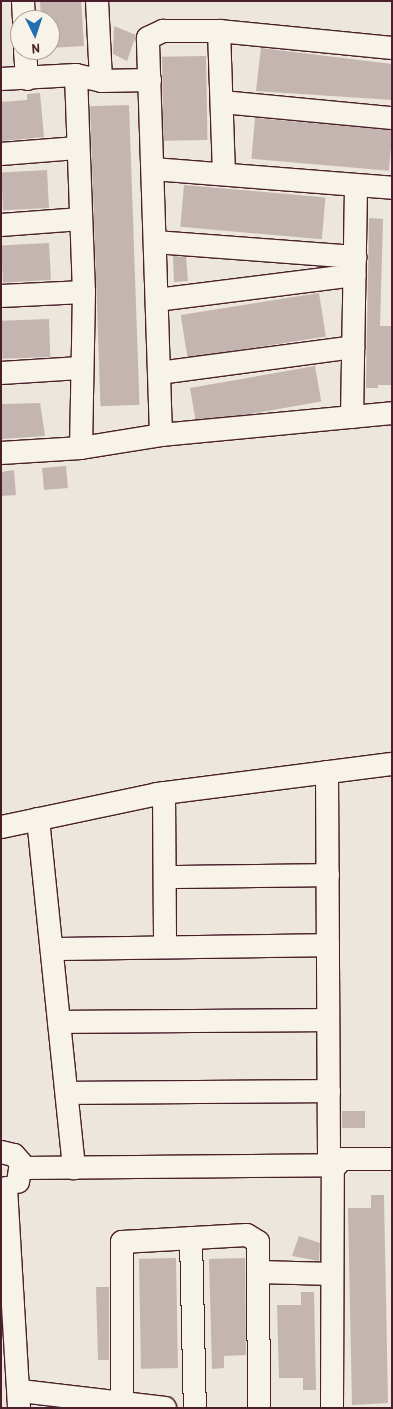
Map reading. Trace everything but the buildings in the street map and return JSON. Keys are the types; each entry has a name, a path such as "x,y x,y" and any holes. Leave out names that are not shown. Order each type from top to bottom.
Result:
{"street":[{"path":"97,1 101,81"},
{"path":"162,435 148,38 151,34 220,31 392,48"},
{"path":"220,31 224,174"},
{"path":"26,60 27,78"},
{"path":"76,75 77,148 84,292 80,368 81,448"},
{"path":"1,79 76,75 101,81 150,80"},
{"path":"222,102 392,118"},
{"path":"1,154 77,148"},
{"path":"153,169 356,187 392,188"},
{"path":"352,417 356,187"},
{"path":"1,225 81,219"},
{"path":"155,242 354,266"},
{"path":"157,300 354,266"},
{"path":"1,296 84,292"},
{"path":"159,373 353,347"},
{"path":"1,373 80,368"},
{"path":"1,453 81,448 162,435 392,413"},
{"path":"1,827 164,793 392,764"},
{"path":"327,772 328,1091 332,1166 332,1408"},
{"path":"164,793 167,878 165,947"},
{"path":"38,819 74,1168"},
{"path":"167,878 328,876"},
{"path":"52,949 328,945"},
{"path":"59,1022 328,1020"},
{"path":"67,1093 328,1091"},
{"path":"2,1147 18,1158 22,1168 20,1180 4,1188 20,1400 122,1404 165,1408"},
{"path":"22,1168 332,1166 342,1159 392,1159"},
{"path":"122,1404 121,1244 127,1239 253,1236 258,1242 259,1408"},
{"path":"192,1238 195,1408"},
{"path":"259,1272 332,1274"}]}
